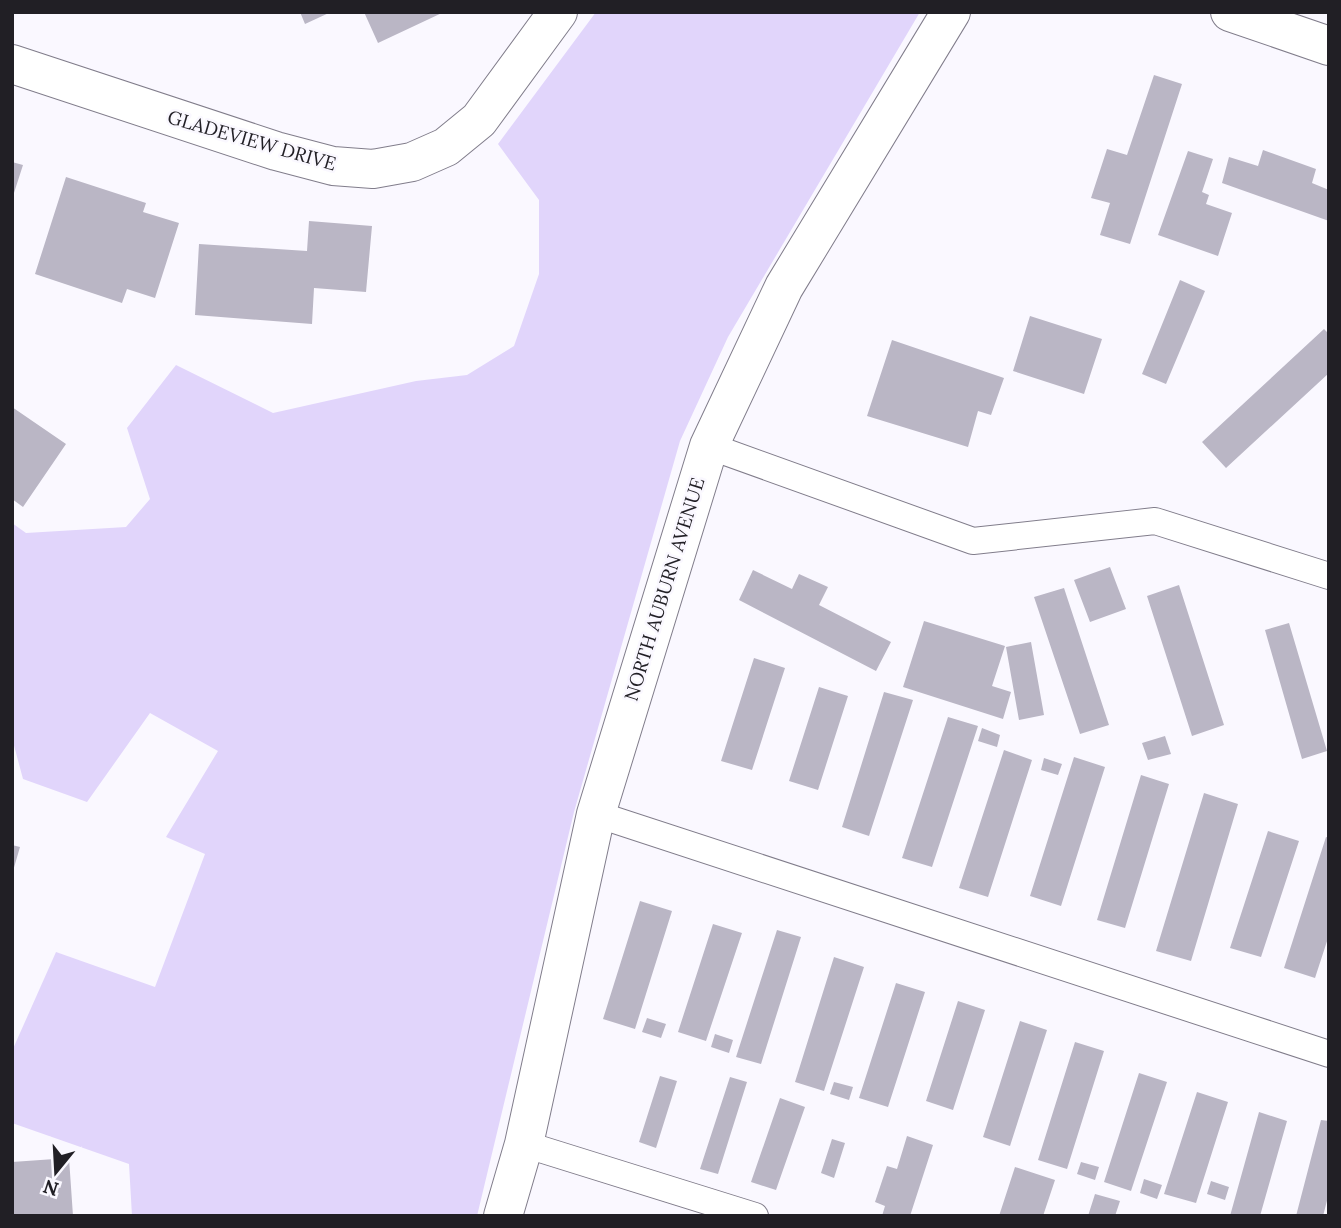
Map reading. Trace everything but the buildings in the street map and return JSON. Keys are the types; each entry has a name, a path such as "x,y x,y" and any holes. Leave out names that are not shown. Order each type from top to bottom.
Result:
{"main road":[{"name":"GLADEVIEW DRIVE","path":"12,64 276,151 333,166 373,169 412,162 446,147 479,120 558,12"},
{"name":"NORTH AUBURN AVENUE","path":"503,1216 524,1144 596,814 709,446 784,287 951,12"},
{"path":"1230,12 1329,46"}],"lane":[{"path":"709,446 973,541 1155,521 1329,576"},
{"path":"596,814 1329,1054"},
{"path":"524,1144 755,1216"}],"shaded area":[{"path":"596,12 920,12 728,337 680,441 574,812 477,1216 132,1216 129,1164 12,1123 12,1051 56,952 155,987 205,854 166,837 218,751 150,713 87,802 23,779 12,738 12,523 26,533 126,527 150,499 127,428 176,365 273,413 416,381 467,375 514,346 539,274 539,200 498,144"}]}
